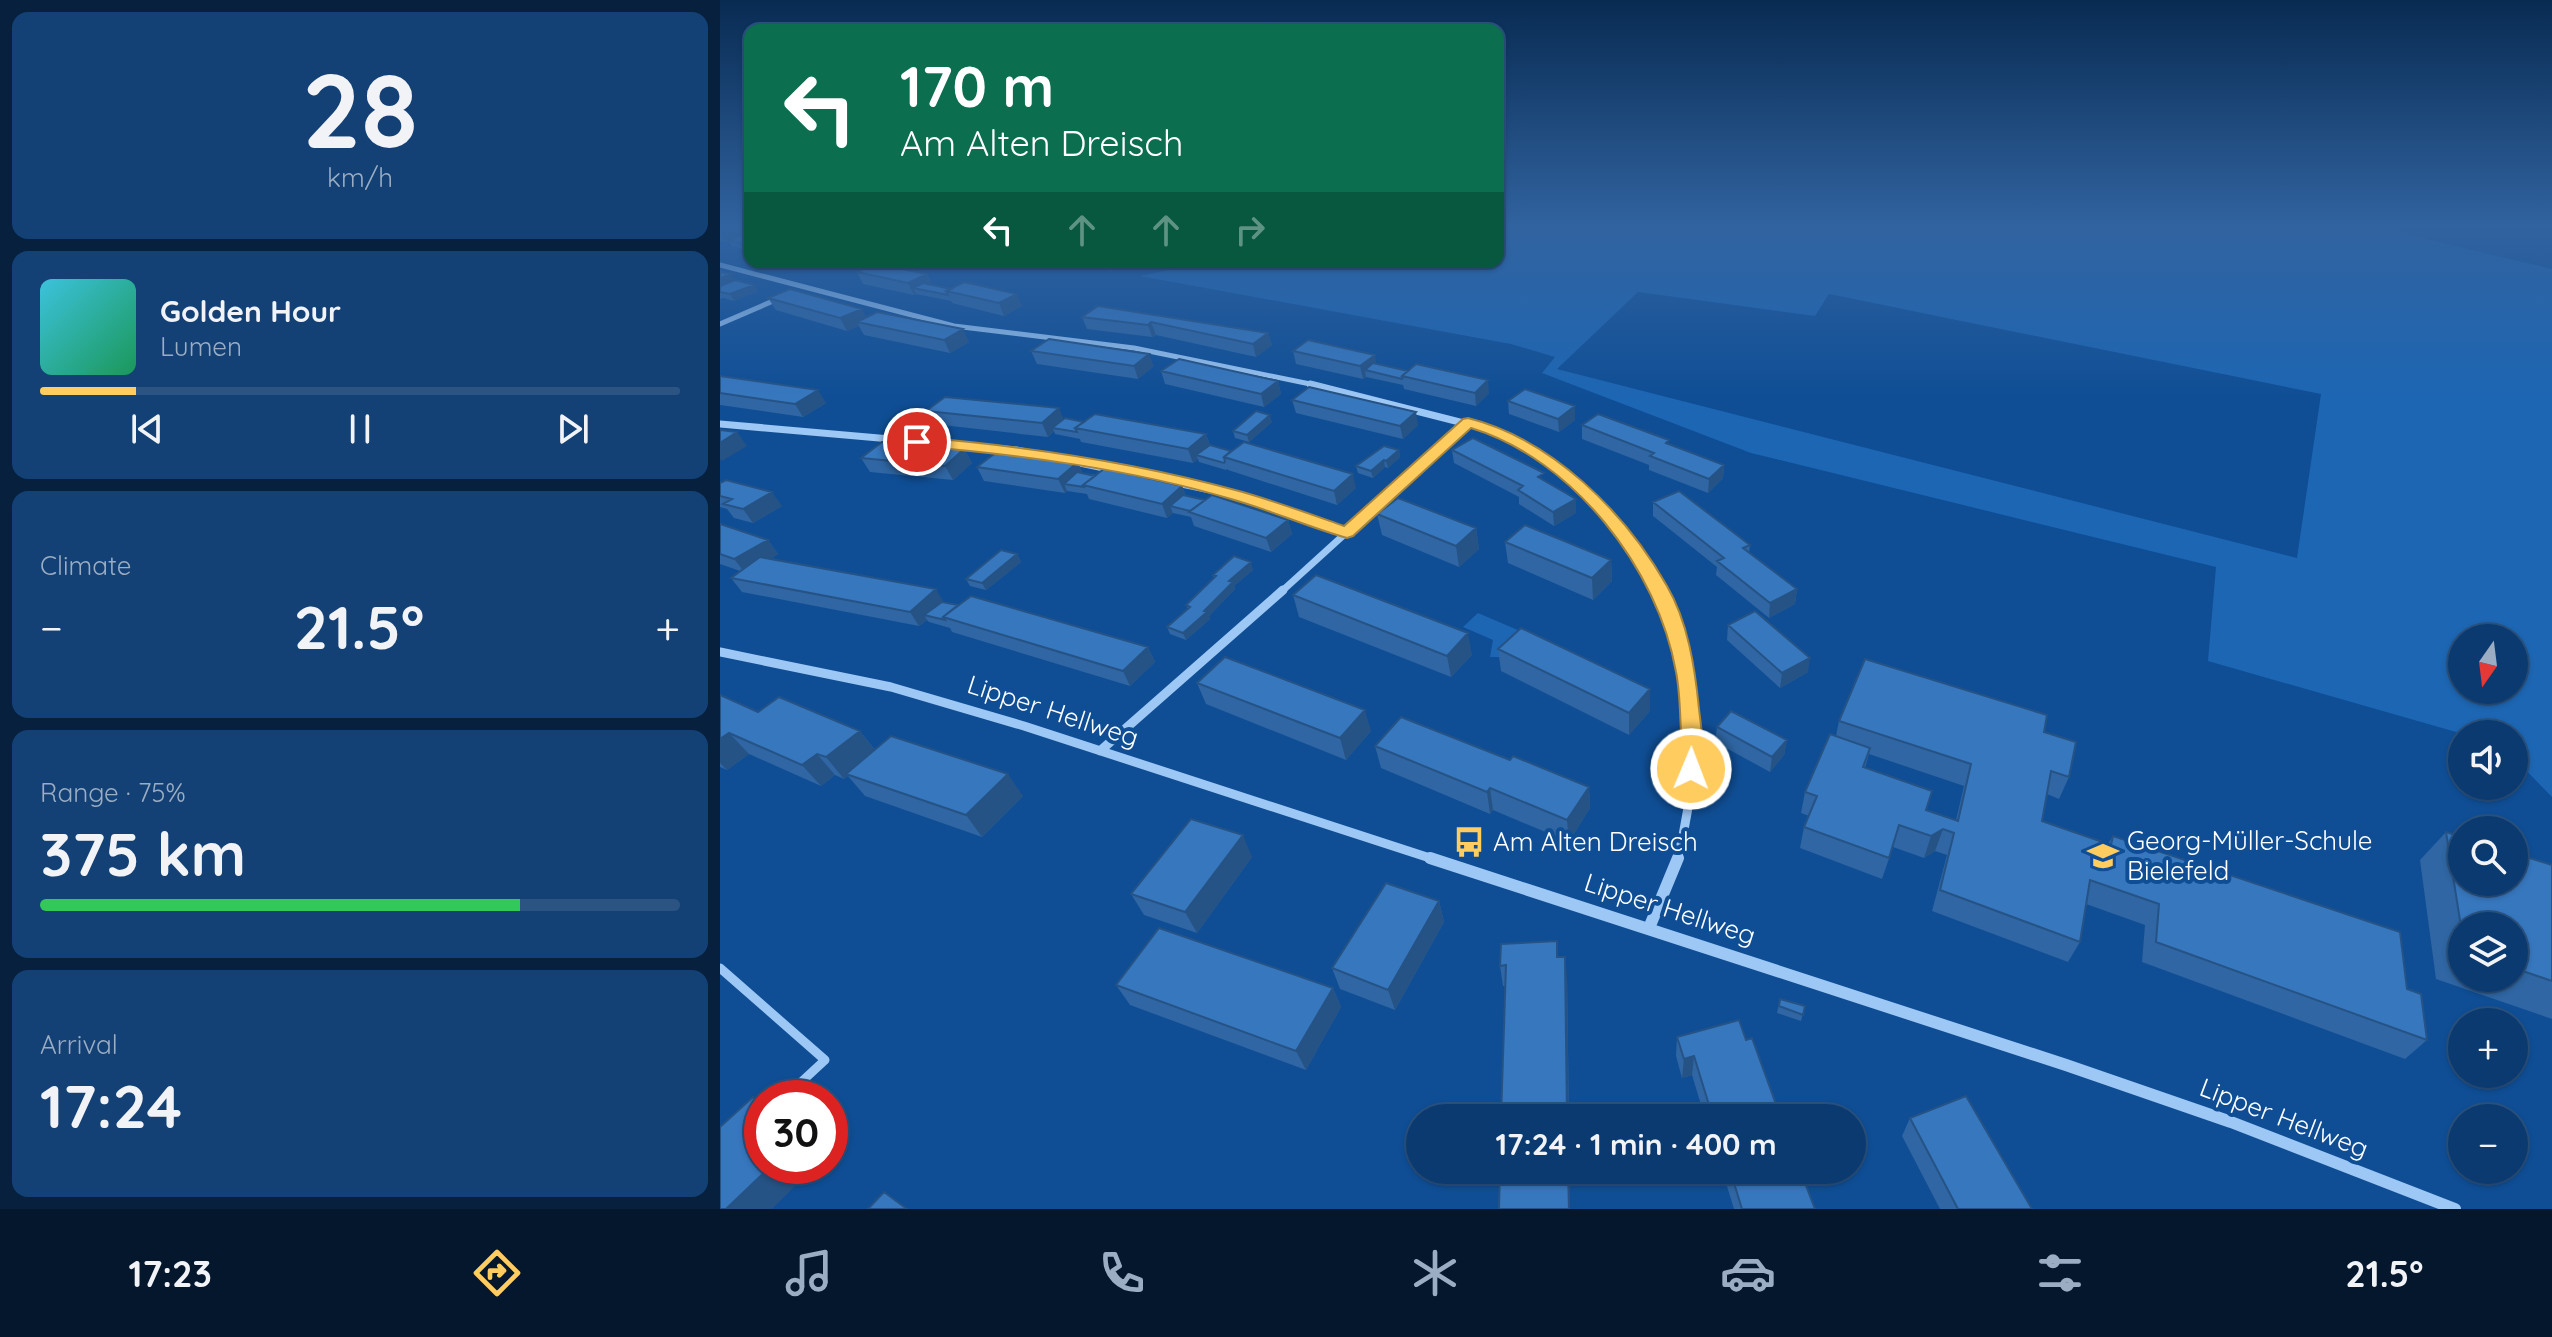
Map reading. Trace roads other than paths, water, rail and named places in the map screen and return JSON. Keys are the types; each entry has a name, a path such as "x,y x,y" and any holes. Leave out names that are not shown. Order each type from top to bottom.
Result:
{"street":[{"path":"793,283 954,326 1181,357 1322,386 1468,422 1495,431 1542,458 1603,508 1649,570 1670,615 1686,673 1692,760 1678,858 1649,928"},
{"path":"720,324 807,287"},
{"path":"1100,751 1468,422"},
{"path":"720,424 1016,450 1235,495 1347,532"},
{"name":"Lipper Hellweg","path":"720,652 891,687 1814,980 2231,1122 2455,1209"}],"lane":[{"path":"720,968 825,1060 803,1080"}],"place":[{"name":"Am Alten Dreisch","path":"1469,842"},
{"name":"Georg-Müller-Schule Bielefeld","path":"2103,856"}]}
